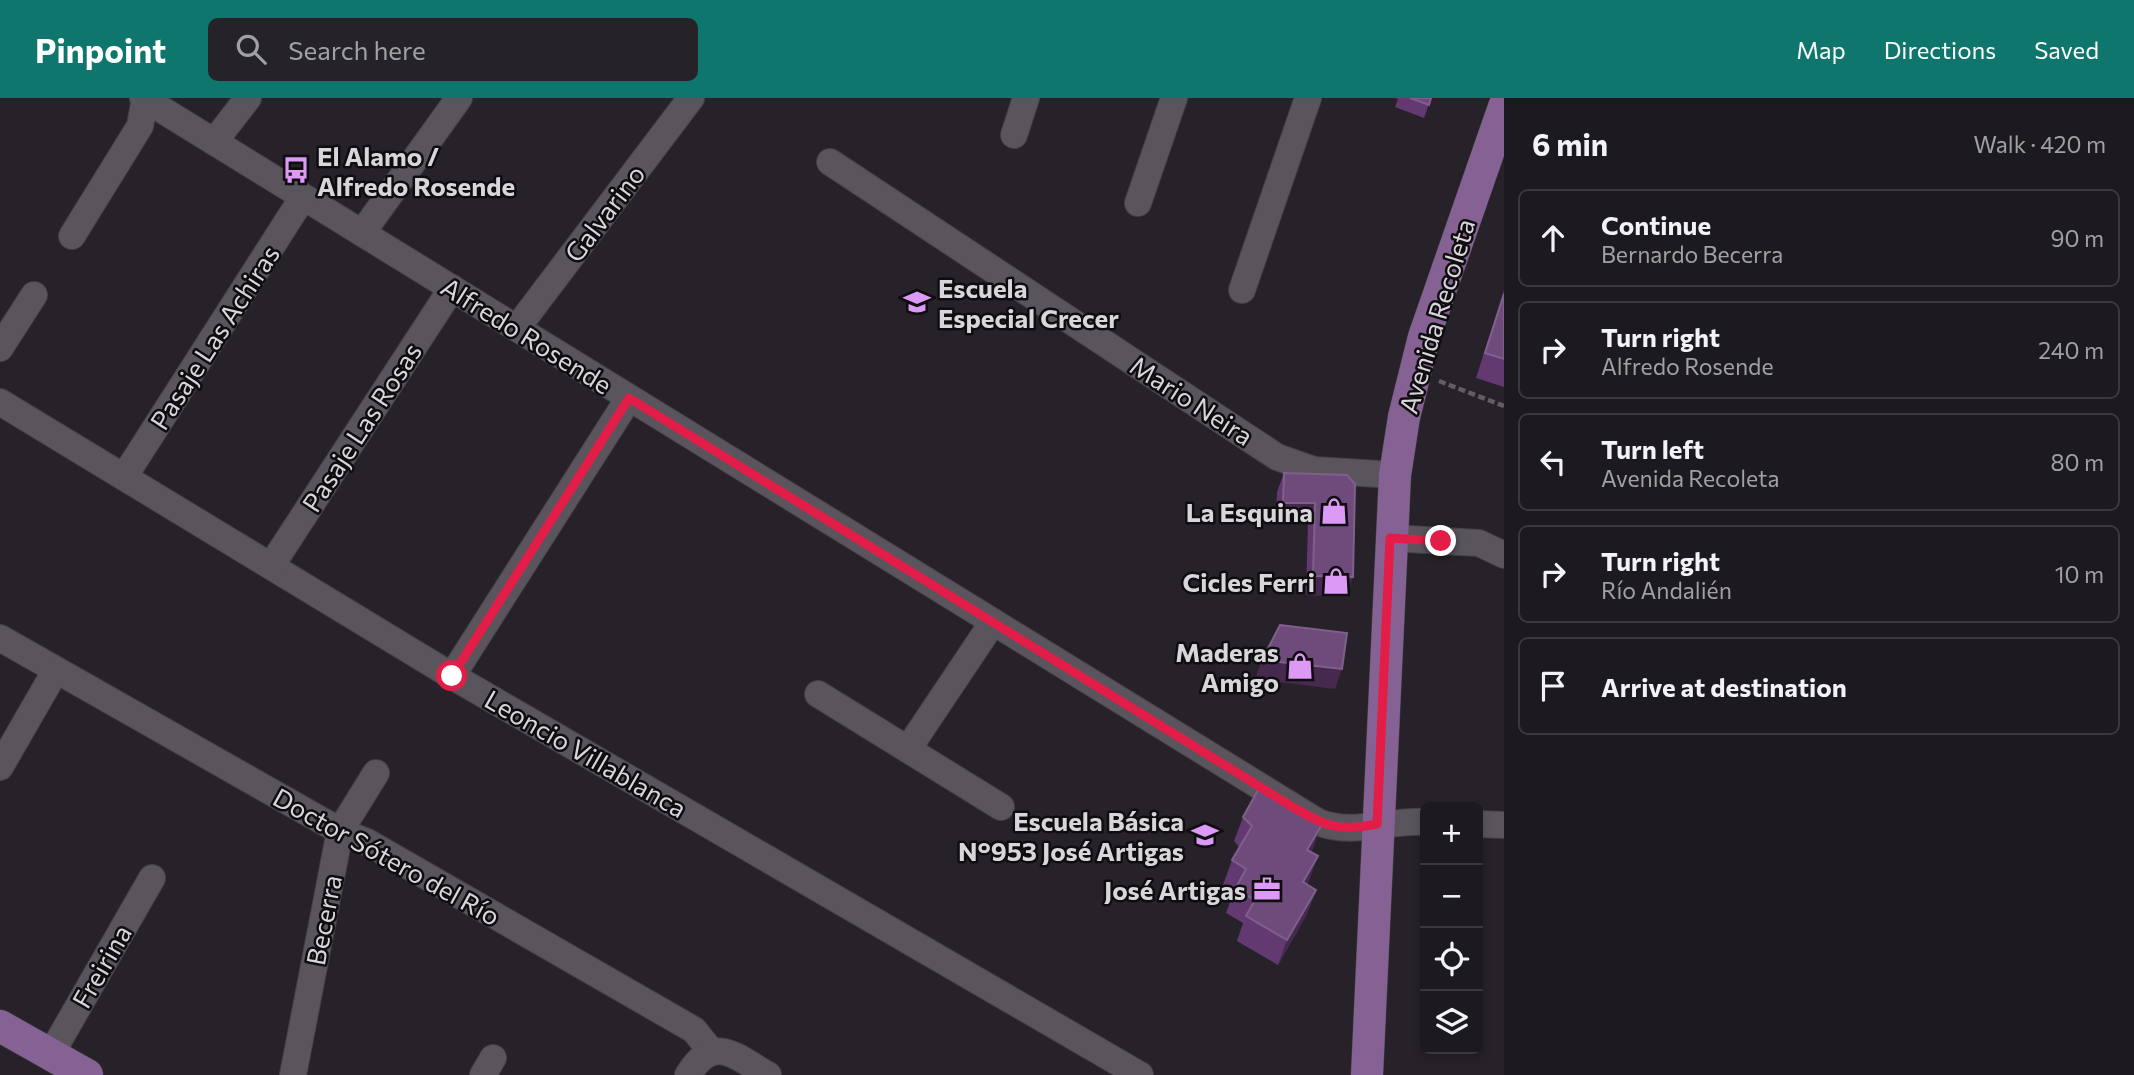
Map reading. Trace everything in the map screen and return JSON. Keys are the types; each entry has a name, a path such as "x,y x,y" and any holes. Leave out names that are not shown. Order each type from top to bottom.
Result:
{"main road":[{"name":"Avenida Recoleta","path":"1367,1075 1395,475 1415,372 1504,107"},
{"path":"0,1026 87,1075"}],"street":[{"path":"72,236 139,125 144,98"},
{"name":"Alfredo Rosende","path":"144,98 1318,822 1349,830 1377,824 1420,822"},
{"path":"215,142 248,98"},
{"path":"362,233 459,98"},
{"name":"Galvarino","path":"517,328 691,98"},
{"path":"1014,135 1027,98"},
{"path":"1138,203 1174,98"},
{"path":"1242,289 1308,98"},
{"name":"Mario Neira","path":"830,162 1277,457 1314,470 1395,475"},
{"name":"Pasaje Las Achiras","path":"124,477 303,197"},
{"name":"Pasaje Las Rosas","path":"271,566 452,288"},
{"path":"0,348 34,295"},
{"path":"452,676 629,398"},
{"name":"Leoncio Villablanca","path":"0,402 452,676 1140,1075"},
{"path":"1390,538 1479,543 1504,555"},
{"path":"908,750 993,622"},
{"name":"Doctor Sótero del Río","path":"0,638 341,831 367,842 694,1030 711,1051 730,1054 768,1075"},
{"path":"0,767 56,670"},
{"path":"818,694 1002,807"},
{"name":"Becerra","path":"293,1075 341,831 376,773"},
{"path":"1483,824 1504,825"},
{"name":"Freirina","path":"51,1054 152,878"},
{"path":"688,1075 699,1058 711,1051"}],"path":[{"path":"1415,372 1504,406"}],"building":[{"path":"1410,98 1431,98 1429,105"},
{"path":"1504,294 1504,359 1485,353"},
{"path":"1284,473 1347,475 1355,484 1353,577 1313,576 1315,503 1283,503"},
{"path":"1280,625 1347,633 1342,669 1262,660"},
{"name":"José Artigas","path":"1258,790 1321,826 1307,850 1318,856 1303,882 1316,890 1287,940 1246,916 1255,900 1235,889 1246,869 1232,860 1252,826 1243,817"}],"place":[{"name":"El Alamo / Alfredo Rosende","path":"296,170"},
{"name":"Escuela Especial Crecer","path":"917,302"},
{"name":"La Esquina","path":"1334,511"},
{"name":"Cicles Ferri","path":"1336,581"},
{"name":"Maderas Amigo","path":"1300,666"},
{"name":"Escuela Básica N°953 José Artigas","path":"1205,835"},
{"name":"José Artigas","path":"1267,889"}],"route":[{"path":"452,676 629,398 1291,806 1318,822 1336,829 1349,830 1377,824 1390,538 1441,541"}]}
